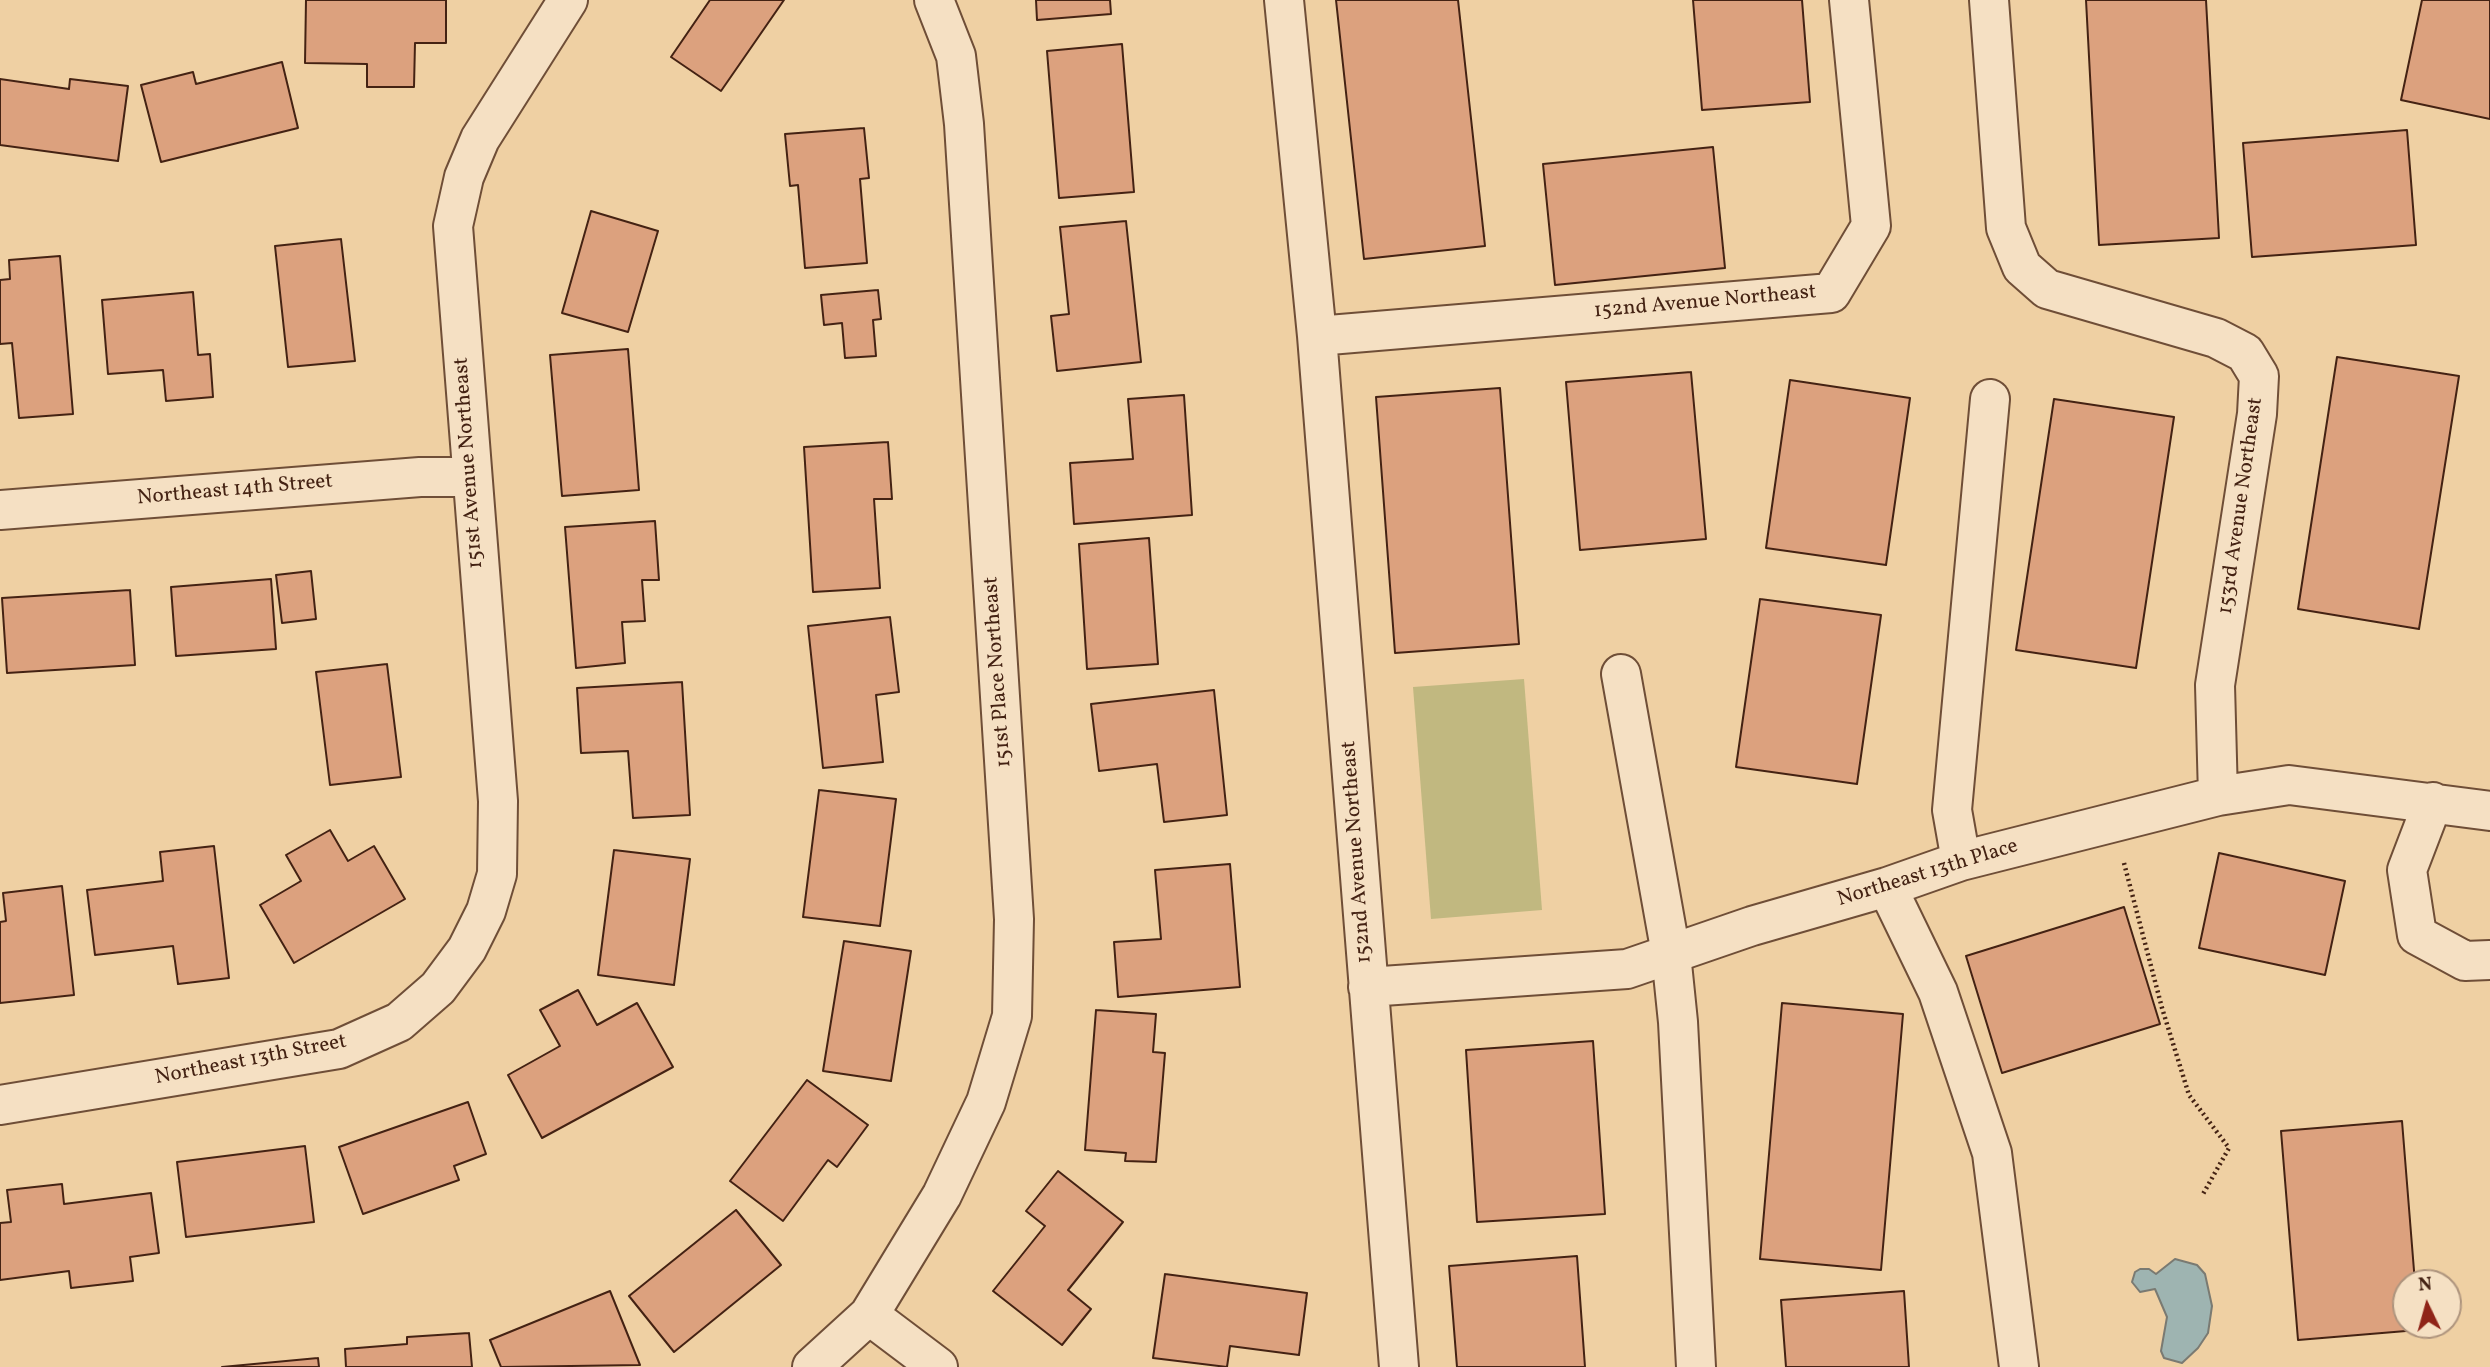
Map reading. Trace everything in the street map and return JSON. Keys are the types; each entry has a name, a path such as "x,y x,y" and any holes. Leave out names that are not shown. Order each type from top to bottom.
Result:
{"street":[{"name":"151st Avenue Northeast","path":"467,949 486,911 497,874 498,801 453,226 464,177 480,139 568,0"},
{"name":"151st Place Northeast","path":"812,1367 869,1315 942,1195 986,1102 1012,1016 1014,919 964,124 956,56 934,0"},
{"name":"152nd Avenue Northeast","path":"1284,0 1317,336 1399,1367"},
{"name":"152nd Avenue Northeast","path":"1317,336 1831,293 1871,226 1849,0"},
{"name":"153rd Avenue Northeast","path":"1989,0 2006,228 2022,267 2047,289 2216,338 2245,353 2259,376 2258,414 2215,685 2218,796"},
{"path":"1961,861 1952,810 1990,399"},
{"name":"Northeast 14th Street","path":"0,510 420,477 471,477"},
{"path":"1621,674 1671,954 1678,1022 1696,1367"},
{"name":"Northeast 13th Place","path":"1368,987 1627,969 1752,926 1887,887 1961,861 2218,796 2290,785 2490,811"},
{"path":"2433,802 2407,870 2417,935 2465,961 2490,960"},
{"path":"1887,887 1938,992 1992,1153 2019,1367"},
{"name":"Northeast 13th Street","path":"0,1105 339,1049 399,1022 438,988 467,949"},
{"path":"869,1315 938,1367"}],"path":[{"path":"2113,822 2162,1008 2189,1095 2229,1148 2203,1194"}],"shaded area":[{"path":"1524,679 1542,910 1431,919 1413,687"}],"water":[{"path":"2175,1259 2197,1265 2205,1274 2212,1306 2208,1333 2198,1348 2182,1363 2164,1358 2161,1351 2167,1317 2155,1289 2140,1292 2132,1282 2135,1272 2140,1269 2149,1269 2156,1274"}],"building":[{"path":"306,0 446,0 446,43 415,43 414,87 367,87 367,64 305,63"},
{"path":"710,0 784,0 721,91 671,57"},
{"path":"1036,0 1110,0 1111,14 1037,20"},
{"path":"1336,0 1458,0 1485,246 1364,259"},
{"path":"1693,0 1802,0 1810,102 1702,110"},
{"path":"2086,0 2206,0 2219,238 2099,245"},
{"path":"2422,0 2490,0 2490,119 2401,100"},
{"path":"1122,44 1134,192 1059,198 1047,51"},
{"path":"282,62 298,128 161,162 141,85 193,72 196,84"},
{"path":"0,79 69,89 70,79 128,86 118,161 0,145"},
{"path":"864,128 869,178 860,179 867,263 805,268 798,185 790,186 785,134"},
{"path":"2407,130 2416,245 2252,257 2243,143"},
{"path":"1713,147 1725,268 1555,285 1543,164"},
{"path":"591,211 658,231 628,332 562,313"},
{"path":"1126,221 1141,362 1057,371 1051,316 1069,314 1060,227"},
{"path":"341,239 355,361 288,367 275,246"},
{"path":"60,256 73,414 19,418 12,343 0,344 0,280 10,279 9,260"},
{"path":"878,290 881,319 873,320 876,356 845,358 842,323 824,325 821,295"},
{"path":"193,292 198,355 210,354 213,397 166,401 163,370 108,374 102,300"},
{"path":"628,349 639,490 562,496 550,355"},
{"path":"2337,357 2459,376 2419,629 2298,609"},
{"path":"1691,372 1706,539 1580,550 1566,382"},
{"path":"1790,380 1910,398 1886,565 1766,548"},
{"path":"1500,388 1519,644 1395,653 1376,397"},
{"path":"1184,395 1192,515 1074,524 1070,463 1133,459 1128,399"},
{"path":"2054,399 2174,417 2136,668 2016,650"},
{"path":"888,442 892,499 874,499 880,588 813,592 804,447"},
{"path":"655,521 659,580 642,580 645,621 622,622 625,663 576,668 565,527"},
{"path":"1149,538 1158,664 1087,669 1079,544"},
{"path":"311,571 316,619 282,623 276,575"},
{"path":"271,579 276,649 176,656 171,587"},
{"path":"130,590 135,665 7,673 2,598"},
{"path":"1760,599 1881,615 1857,784 1736,767"},
{"path":"890,617 899,692 876,695 883,762 823,768 808,626"},
{"path":"387,664 401,777 330,785 316,672"},
{"path":"682,682 690,815 633,818 628,751 581,753 577,688"},
{"path":"1214,690 1227,815 1164,822 1157,764 1099,771 1091,704"},
{"path":"819,790 896,799 880,926 803,917"},
{"path":"330,830 348,861 374,846 405,899 294,963 260,905 301,881 286,855"},
{"path":"214,846 229,978 178,984 173,946 95,955 87,890 163,881 160,852"},
{"path":"614,850 690,859 674,985 598,975"},
{"path":"2219,853 2345,881 2325,975 2199,948"},
{"path":"1230,864 1240,987 1118,997 1114,942 1161,939 1155,870"},
{"path":"62,886 74,995 0,1003 0,922 6,921 3,893"},
{"path":"2124,907 2160,1024 2002,1073 1966,956"},
{"path":"844,941 911,951 891,1081 823,1071"},
{"path":"578,990 597,1025 637,1003 673,1067 542,1138 508,1075 560,1046 540,1010"},
{"path":"1782,1003 1903,1014 1881,1270 1760,1259"},
{"path":"1096,1010 1156,1014 1153,1052 1165,1053 1156,1162 1125,1161 1126,1153 1085,1150"},
{"path":"1593,1041 1605,1214 1477,1222 1466,1050"},
{"path":"807,1080 868,1125 837,1167 828,1160 783,1221 730,1181"},
{"path":"468,1102 486,1154 454,1166 459,1180 363,1214 339,1147"},
{"path":"2402,1121 2414,1269 2392,1269 2392,1332 2298,1340 2281,1131"},
{"path":"305,1146 314,1222 186,1237 177,1162"},
{"path":"1058,1171 1123,1222 1068,1290 1091,1309 1062,1345 993,1291 1045,1226 1026,1211"},
{"path":"62,1184 64,1204 151,1193 159,1253 130,1257 133,1281 71,1288 69,1271 0,1280 0,1223 11,1222 7,1190"},
{"path":"736,1210 781,1265 674,1352 629,1296"},
{"path":"1577,1256 1585,1367 1457,1367 1449,1266"},
{"path":"1165,1274 1307,1293 1299,1355 1230,1346 1227,1367 1153,1358"},
{"path":"610,1291 640,1365 501,1367 490,1340"},
{"path":"1904,1291 1909,1367 1786,1367 1781,1300"},
{"path":"469,1333 472,1367 346,1367 345,1349 407,1344 407,1337"},
{"path":"318,1358 319,1367 222,1367"}]}
